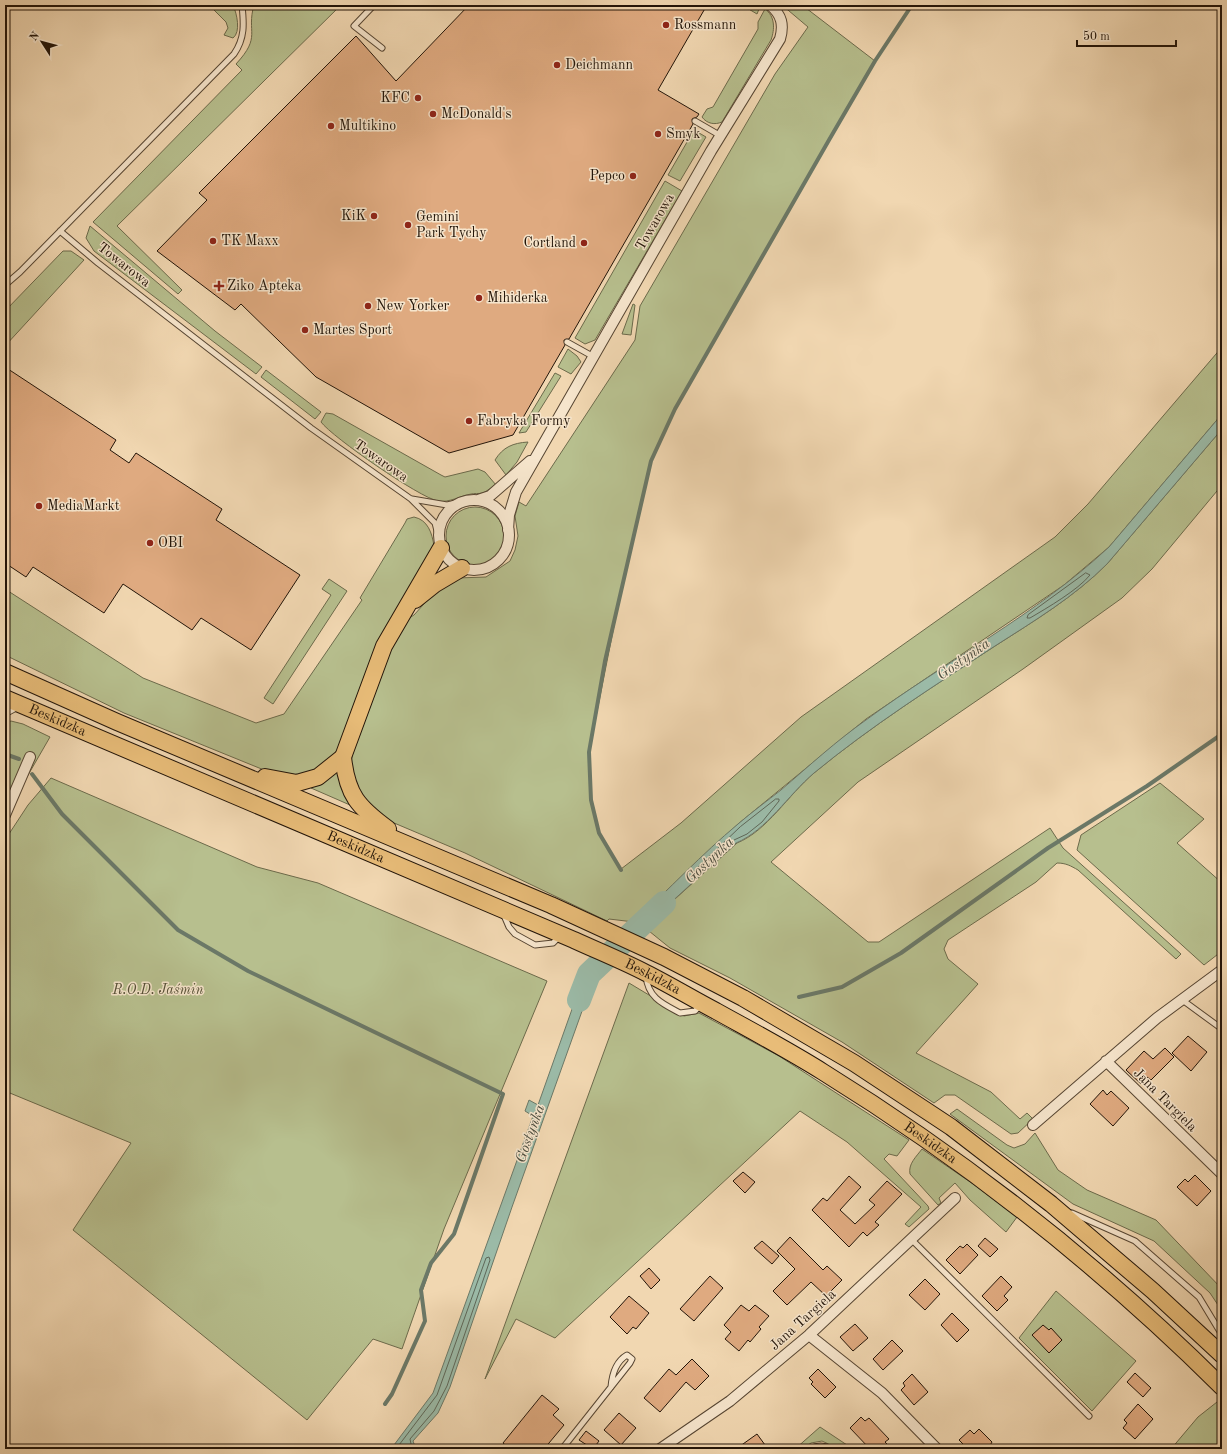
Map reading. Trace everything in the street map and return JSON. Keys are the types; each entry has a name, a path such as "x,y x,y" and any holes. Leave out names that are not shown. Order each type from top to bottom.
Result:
{"main road":[{"path":"409,845 373,818 358,804 350,792 343,757 378,660 392,631 409,605 440,542"},
{"path":"409,605 435,584 462,568"},
{"name":"Beskidzka","path":"5,672 239,774 409,845 584,921 664,957 743,998 854,1063 951,1127 1051,1204 1154,1291 1222,1356"},
{"name":"Beskidzka","path":"5,698 501,908 646,973 824,1072 943,1153 1013,1204 1111,1283 1222,1387"},
{"path":"239,774 297,783 318,777 343,757"}],"street":[{"name":"Towarowa","path":"508,530 514,496 721,136 780,39 783,29 781,18 770,5"},
{"name":"Towarowa","path":"477,500 490,496 538,454"},
{"path":"477,500 488,503 498,509 505,519 508,530 508,541 505,552 498,561 479,570 462,568 454,564 446,557 440,542 440,524 446,513 454,505 465,501 477,500"},
{"path":"5,815 30,757"},
{"path":"1033,1125 1181,999 1222,970"},
{"name":"Jana Targiela","path":"1106,1062 1222,1174"},
{"name":"Jana Targiela","path":"660,1449 730,1401 809,1335 955,1198"},
{"path":"809,1335 882,1393 937,1449"}],"lane":[{"path":"5,285 20,272 234,54 240,46 244,29 242,5"},
{"path":"374,5 354,26 382,48"},
{"path":"695,121 721,136"},
{"name":"Towarowa","path":"60,230 98,263 305,424 411,499 434,523 440,542"},
{"path":"567,342 594,357"},
{"name":"Towarowa","path":"411,499 447,505 465,501"},
{"path":"5,714 20,705"},
{"path":"1181,999 1222,1029"},
{"path":"1051,1204 1135,1241 1199,1297 1222,1336"},
{"path":"911,1239 1089,1416"},
{"path":"562,1449 630,1363 632,1359 630,1356 627,1355 624,1357 615,1367 611,1387"},
{"path":"810,1449 816,1446 826,1446 831,1449"}],"green space":[{"path":"209,5 233,5 238,27 233,38 224,35 228,28 226,22"},
{"path":"254,5 341,5 117,226 182,290 178,294 93,222 242,70 236,64 249,47 252,34 251,22"},
{"path":"742,5 754,5 759,9 757,14"},
{"path":"782,5 802,5 875,61 675,409 651,461 616,616 589,752 591,800 599,833 621,869 681,823 801,717 1055,537 1088,504 1222,347 1222,414 1109,547 1064,585 866,719 738,824 634,922 609,919 607,921 465,853 380,817 354,785 351,762 353,752 385,662 406,620 414,615 432,595 457,578 486,577 510,561 515,550 518,536 515,516 519,502 526,506 635,340 640,306 775,74 808,27"},
{"path":"765,9 771,15 773,23 771,40 722,122 714,124 709,122 702,117 707,109 713,107 758,29 758,22"},
{"path":"694,130 706,137 680,181 668,175"},
{"path":"665,181 682,191 595,340 585,344 575,338"},
{"path":"90,226 215,331 262,367 256,374 94,251 86,238"},
{"path":"63,251 71,251 84,260 5,346 5,311"},
{"path":"633,304 635,305 631,335 622,334"},
{"path":"568,349 577,356 581,362 571,374 558,367"},
{"path":"266,370 321,412 315,419 261,377"},
{"path":"555,373 561,376 526,432 519,433"},
{"path":"326,413 333,414 445,477 478,469 485,472 496,485 483,493 467,495 446,501 438,501 428,497 396,479 328,430 321,422"},
{"path":"1222,429 1222,485 1152,569 1122,598 1023,669 858,782 771,862 868,942 879,942 1050,828 1063,848 1181,954 1176,959 1078,870 1060,863 1057,863 1036,882 948,940 944,949 948,959 978,984 916,1053 991,1092 1020,1119 1027,1113 1033,1119 1018,1133 1011,1134 955,1095 945,1095 934,1103 842,1042 730,978 670,948 644,927 737,843 758,830 768,821 814,773 903,707 1039,618 1094,576 1107,564"},
{"path":"528,442 517,462 506,475 495,460 501,452 509,446"},
{"path":"469,507 481,507 496,515 504,530 504,542 496,557 481,565 469,565 454,557 446,542 446,530 454,515"},
{"path":"414,517 426,524 432,536 434,546 336,755 329,763 301,777 269,772 124,713 5,655 5,589 143,678 256,723 284,714 362,600 360,598 407,519"},
{"path":"329,579 347,591 273,704 264,698 331,595 322,589"},
{"path":"11,721 23,724 50,737 5,815 5,723"},
{"path":"340,768 350,805 311,788"},
{"name":"R.O.D. Jaśmin","path":"51,778 257,867 318,883 547,981 444,1229 402,1349 373,1339 307,1420 73,1230 131,1143 5,1091 5,840 28,805"},
{"path":"1160,783 1204,819 1177,843 1222,883 1222,951 1204,965 1077,850 1081,835"},
{"path":"629,983 684,1016 699,1013 779,1056 909,1140 897,1156 889,1154 884,1159 928,1206 929,1209 909,1227 905,1224 921,1207 847,1142 800,1111 555,1338 516,1319 485,1379"},
{"path":"957,1109 1007,1145 1014,1148 1025,1144 1035,1133 1058,1170 1087,1190 1156,1220 1222,1289 1222,1311 1210,1293 1154,1241 1073,1204 950,1114"},
{"path":"922,1149 976,1186 1017,1217 1006,1232 970,1200 955,1183 939,1198 941,1203 938,1205 910,1174 911,1164"},
{"path":"1056,1291 1136,1361 1092,1411 1019,1338"},
{"path":"1217,1402 1222,1407 1222,1449 1171,1449 1198,1417"},
{"path":"820,1427 853,1449 839,1449 822,1441 811,1443 802,1449 795,1449"}],"water":[{"path":"1222,414 1222,429 1107,564 1094,576 1053,608 926,691 858,739 814,773 758,830 736,843 644,927 634,922 725,835 781,790 844,736 896,698 1021,616 1081,572 1109,547"},
{"path":"587,967 596,972 512,1207 450,1387 438,1413 413,1441 416,1449 407,1449 406,1447 404,1449 391,1449 433,1393 533,1116 525,1111 529,1100 538,1105"}],"building":[{"name":"Gemini Park Tychy","path":"469,5 707,5 658,90 699,114 697,117 692,119 693,124 569,339 564,340 565,345 513,435 449,453 316,377 241,304 235,310 157,251 207,200 199,193 356,36 396,81"},
{"name":"OBI","path":"5,367 116,440 110,450 129,463 136,453 222,509 216,520 300,575 251,650 201,618 192,630 123,584 104,613 33,567 26,577 5,563"},
{"path":"1188,1036 1207,1052 1191,1071 1172,1053"},
{"path":"1165,1048 1174,1057 1151,1080 1147,1077 1141,1084 1126,1070 1144,1051 1153,1059"},
{"path":"1103,1090 1107,1095 1111,1091 1129,1108 1113,1126 1090,1104"},
{"path":"743,1172 755,1182 745,1193 733,1181"},
{"path":"1195,1175 1211,1191 1197,1206 1177,1187 1185,1179 1188,1182"},
{"path":"849,1176 861,1187 840,1210 855,1224 875,1205 869,1200 887,1181 902,1194 875,1222 879,1225 867,1236 863,1232 849,1247 812,1210 823,1198 827,1201"},
{"path":"790,1237 823,1270 827,1266 842,1280 826,1296 811,1282 787,1305 773,1291 795,1269 777,1251"},
{"path":"985,1238 998,1249 990,1257 978,1246"},
{"path":"762,1241 779,1256 772,1264 754,1248"},
{"path":"967,1244 978,1255 960,1274 946,1260 960,1246 963,1248"},
{"path":"649,1268 660,1280 651,1289 640,1276"},
{"path":"710,1276 723,1288 694,1321 680,1309"},
{"path":"1001,1276 1012,1287 1004,1296 1008,1300 997,1311 982,1296"},
{"path":"925,1279 940,1294 925,1310 909,1295"},
{"path":"629,1296 649,1313 636,1329 633,1327 627,1334 610,1317"},
{"path":"741,1305 749,1311 755,1305 769,1316 759,1327 761,1329 750,1342 748,1340 739,1351 725,1339 731,1332 724,1325"},
{"path":"952,1313 969,1330 957,1342 941,1325"},
{"path":"855,1324 868,1338 853,1351 840,1337"},
{"path":"1043,1325 1049,1330 1051,1328 1062,1340 1049,1353 1032,1335"},
{"path":"892,1340 903,1351 883,1370 873,1359"},
{"path":"692,1359 709,1376 695,1390 686,1382 660,1412 644,1398 669,1369 676,1375"},
{"path":"818,1369 836,1387 825,1398 811,1384 813,1382 809,1378"},
{"path":"1135,1373 1151,1388 1143,1397 1127,1382"},
{"path":"912,1374 928,1392 914,1405 901,1390 905,1386 903,1383"},
{"path":"542,1395 559,1409 553,1415 564,1425 544,1449 510,1449 503,1443"},
{"path":"1138,1404 1153,1419 1135,1439 1123,1428 1127,1423 1124,1420"},
{"path":"619,1413 636,1428 621,1445 604,1430"},
{"path":"861,1417 865,1421 869,1418 889,1439 885,1442 892,1449 870,1449 850,1428"},
{"path":"979,1429 992,1442 988,1449 968,1449 959,1440 970,1430 974,1434"},
{"path":"586,1431 599,1441 593,1449 579,1440"},
{"path":"757,1434 768,1449 736,1449"}],"waterway":[{"path":"621,870 599,833 591,800 589,752 605,661 651,461 675,409 875,61 912,5"},
{"path":"799,997 842,987 901,953 1048,848 1147,786 1222,734"},
{"path":"5,754 19,759"},
{"path":"32,774 62,814 178,930 248,971 503,1094 454,1234 431,1263 421,1290 425,1321 392,1394 385,1404"},
{"name":"Gostynka","path":"579,1000 589,974 664,903"}],"place":[{"name":"Rossmann","path":"666,25"},
{"name":"Deichmann","path":"557,65"},
{"name":"KFC","path":"418,98"},
{"name":"McDonald's","path":"433,114"},
{"name":"Multikino","path":"331,126"},
{"name":"Smyk","path":"658,134"},
{"name":"Pepco","path":"633,176"},
{"name":"KiK","path":"374,216"},
{"name":"Gemini Park Tychy","path":"408,225"},
{"name":"TK Maxx","path":"213,241"},
{"name":"Cortland","path":"584,243"},
{"name":"Ziko Apteka","path":"219,286"},
{"name":"Mihiderka","path":"479,298"},
{"name":"New Yorker","path":"368,306"},
{"name":"Martes Sport","path":"305,330"},
{"name":"Fabryka Formy","path":"469,421"},
{"name":"MediaMarkt","path":"39,506"},
{"name":"OBI","path":"150,543"}]}
